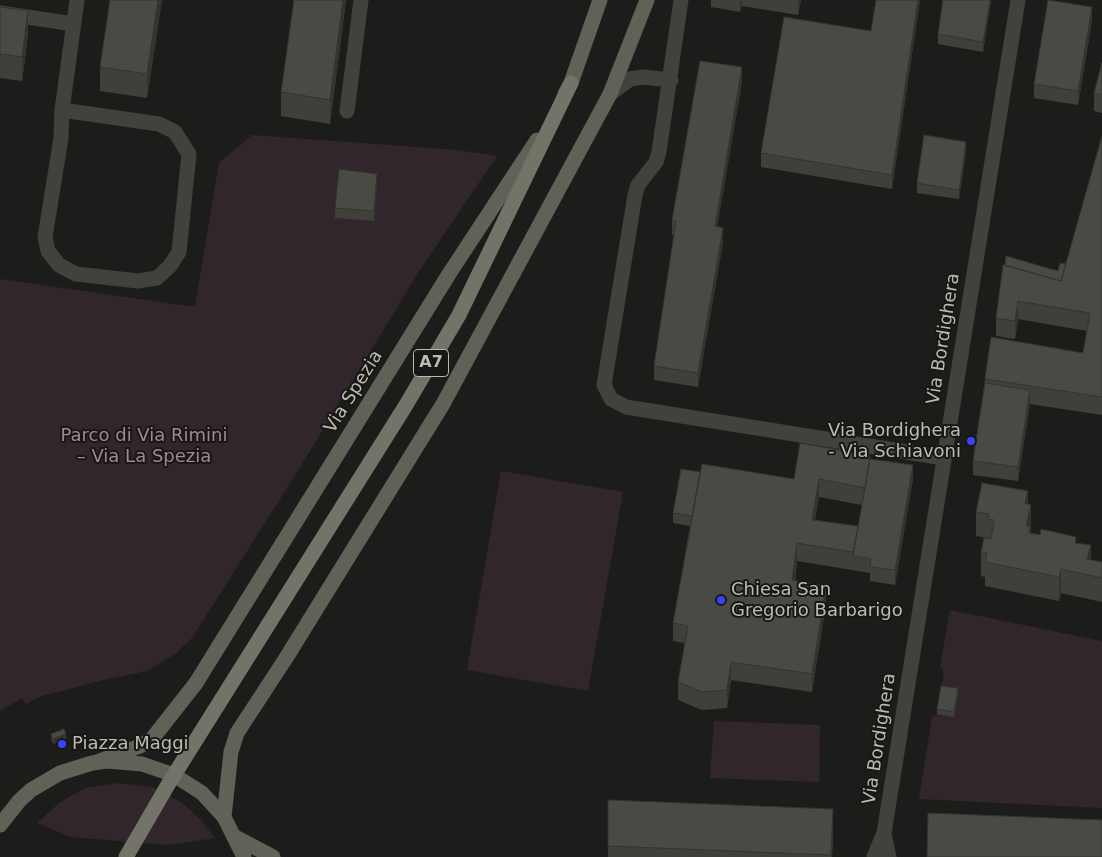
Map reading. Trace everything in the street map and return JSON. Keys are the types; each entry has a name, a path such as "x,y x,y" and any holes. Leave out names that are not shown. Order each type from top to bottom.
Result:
{"highway":[{"name":"A7","path":"126,857 169,784 406,405 459,315 571,83"}],"main road":[{"name":"Via Spezia","path":"94,763 140,746 152,739 196,683 444,283 530,153 571,83 600,0"},
{"path":"224,817 231,752 237,733 286,658 443,404 610,94 647,0"},
{"path":"0,814 45,781 60,773 108,761 142,764 174,774 202,793 224,817 237,838 244,857"},
{"path":"0,825 19,801"},
{"path":"237,838 273,857"}],"street":[{"path":"62,110 159,124 175,132 189,154 179,252 170,266 157,278 138,281 76,274 59,266 48,251 45,237 61,138 62,110 77,0"},
{"path":"347,112 361,0"},
{"path":"681,0 671,80 659,152 656,162 638,185 636,195 604,385 611,399 626,407 944,458"},
{"name":"Via Bordighera","path":"874,857 884,833 1018,0"},
{"path":"0,14 74,24"},
{"path":"610,94 630,79 643,77 671,80"},
{"name":"Via Bordighera","path":"884,833 889,857"}],"green space":[{"name":"Parco di Via Rimini – Via La Spezia","path":"252,135 457,150 497,156 418,273 299,469 192,638 175,654 147,671 42,696 26,704 22,698 0,711 0,279 195,307 219,163"},
{"path":"501,471 623,492 588,691 467,670"},
{"path":"950,610 1102,641 1102,808 919,799 932,717 937,714 944,673 940,667"},
{"path":"714,721 820,725 819,782 710,778"},
{"name":"Piazza Maggi","path":"118,783 153,787 182,803 200,819 215,838 168,845 71,837 37,823 59,803 85,788"}],"building":[{"path":"110,0 158,0 147,74 100,67"},
{"path":"294,0 343,0 330,100 281,92"},
{"path":"876,0 918,0 892,175 761,153 784,17 871,31"},
{"path":"943,0 990,0 983,42 938,34"},
{"path":"1048,0 1092,7 1078,91 1034,84"},
{"path":"0,7 28,11 22,57 0,54"},
{"path":"700,61 742,67 715,226 723,228 698,373 654,366 676,221 672,220"},
{"path":"1102,63 1102,95 1094,93"},
{"path":"924,135 966,142 959,190 917,183"},
{"path":"1102,136 1102,397 985,379 991,337 1083,353 1090,313 1018,301 1015,321 996,318 1003,265 1061,281"},
{"path":"339,169 377,174 374,211 335,208"},
{"path":"1006,256 1058,271 1060,263 1066,264 1061,281 1005,265"},
{"path":"985,383 1030,390 1018,467 973,461"},
{"path":"800,443 870,455 865,488 819,479 812,520 858,526 853,552 797,543 792,580 826,586 812,674 731,662 727,690 702,692 678,682 688,626 673,623 702,464 794,479"},
{"path":"870,459 913,465 895,570 870,567 871,559 853,556"},
{"path":"681,469 700,472 692,516 673,513"},
{"path":"982,483 1028,491 1025,503 1031,505 1026,526 1030,527 1029,533 1040,535 1041,529 1076,537 1075,543 1091,545 1087,559 1102,562 1102,578 1061,569 1059,577 985,562 987,553 981,552 984,538 991,539 994,520 988,519 989,514 976,512"},
{"path":"941,686 958,688 954,712 937,709"},
{"path":"64,729 66,734 53,739 51,734"},
{"path":"608,800 833,809 831,855 608,846"},
{"path":"928,813 1102,820 1102,857 927,857"}],"place":[{"name":"Via Bordighera - Via Schiavoni","path":"971,441"},
{"name":"Chiesa San Gregorio Barbarigo","path":"721,600"},
{"name":"Piazza Maggi","path":"62,744"}]}
